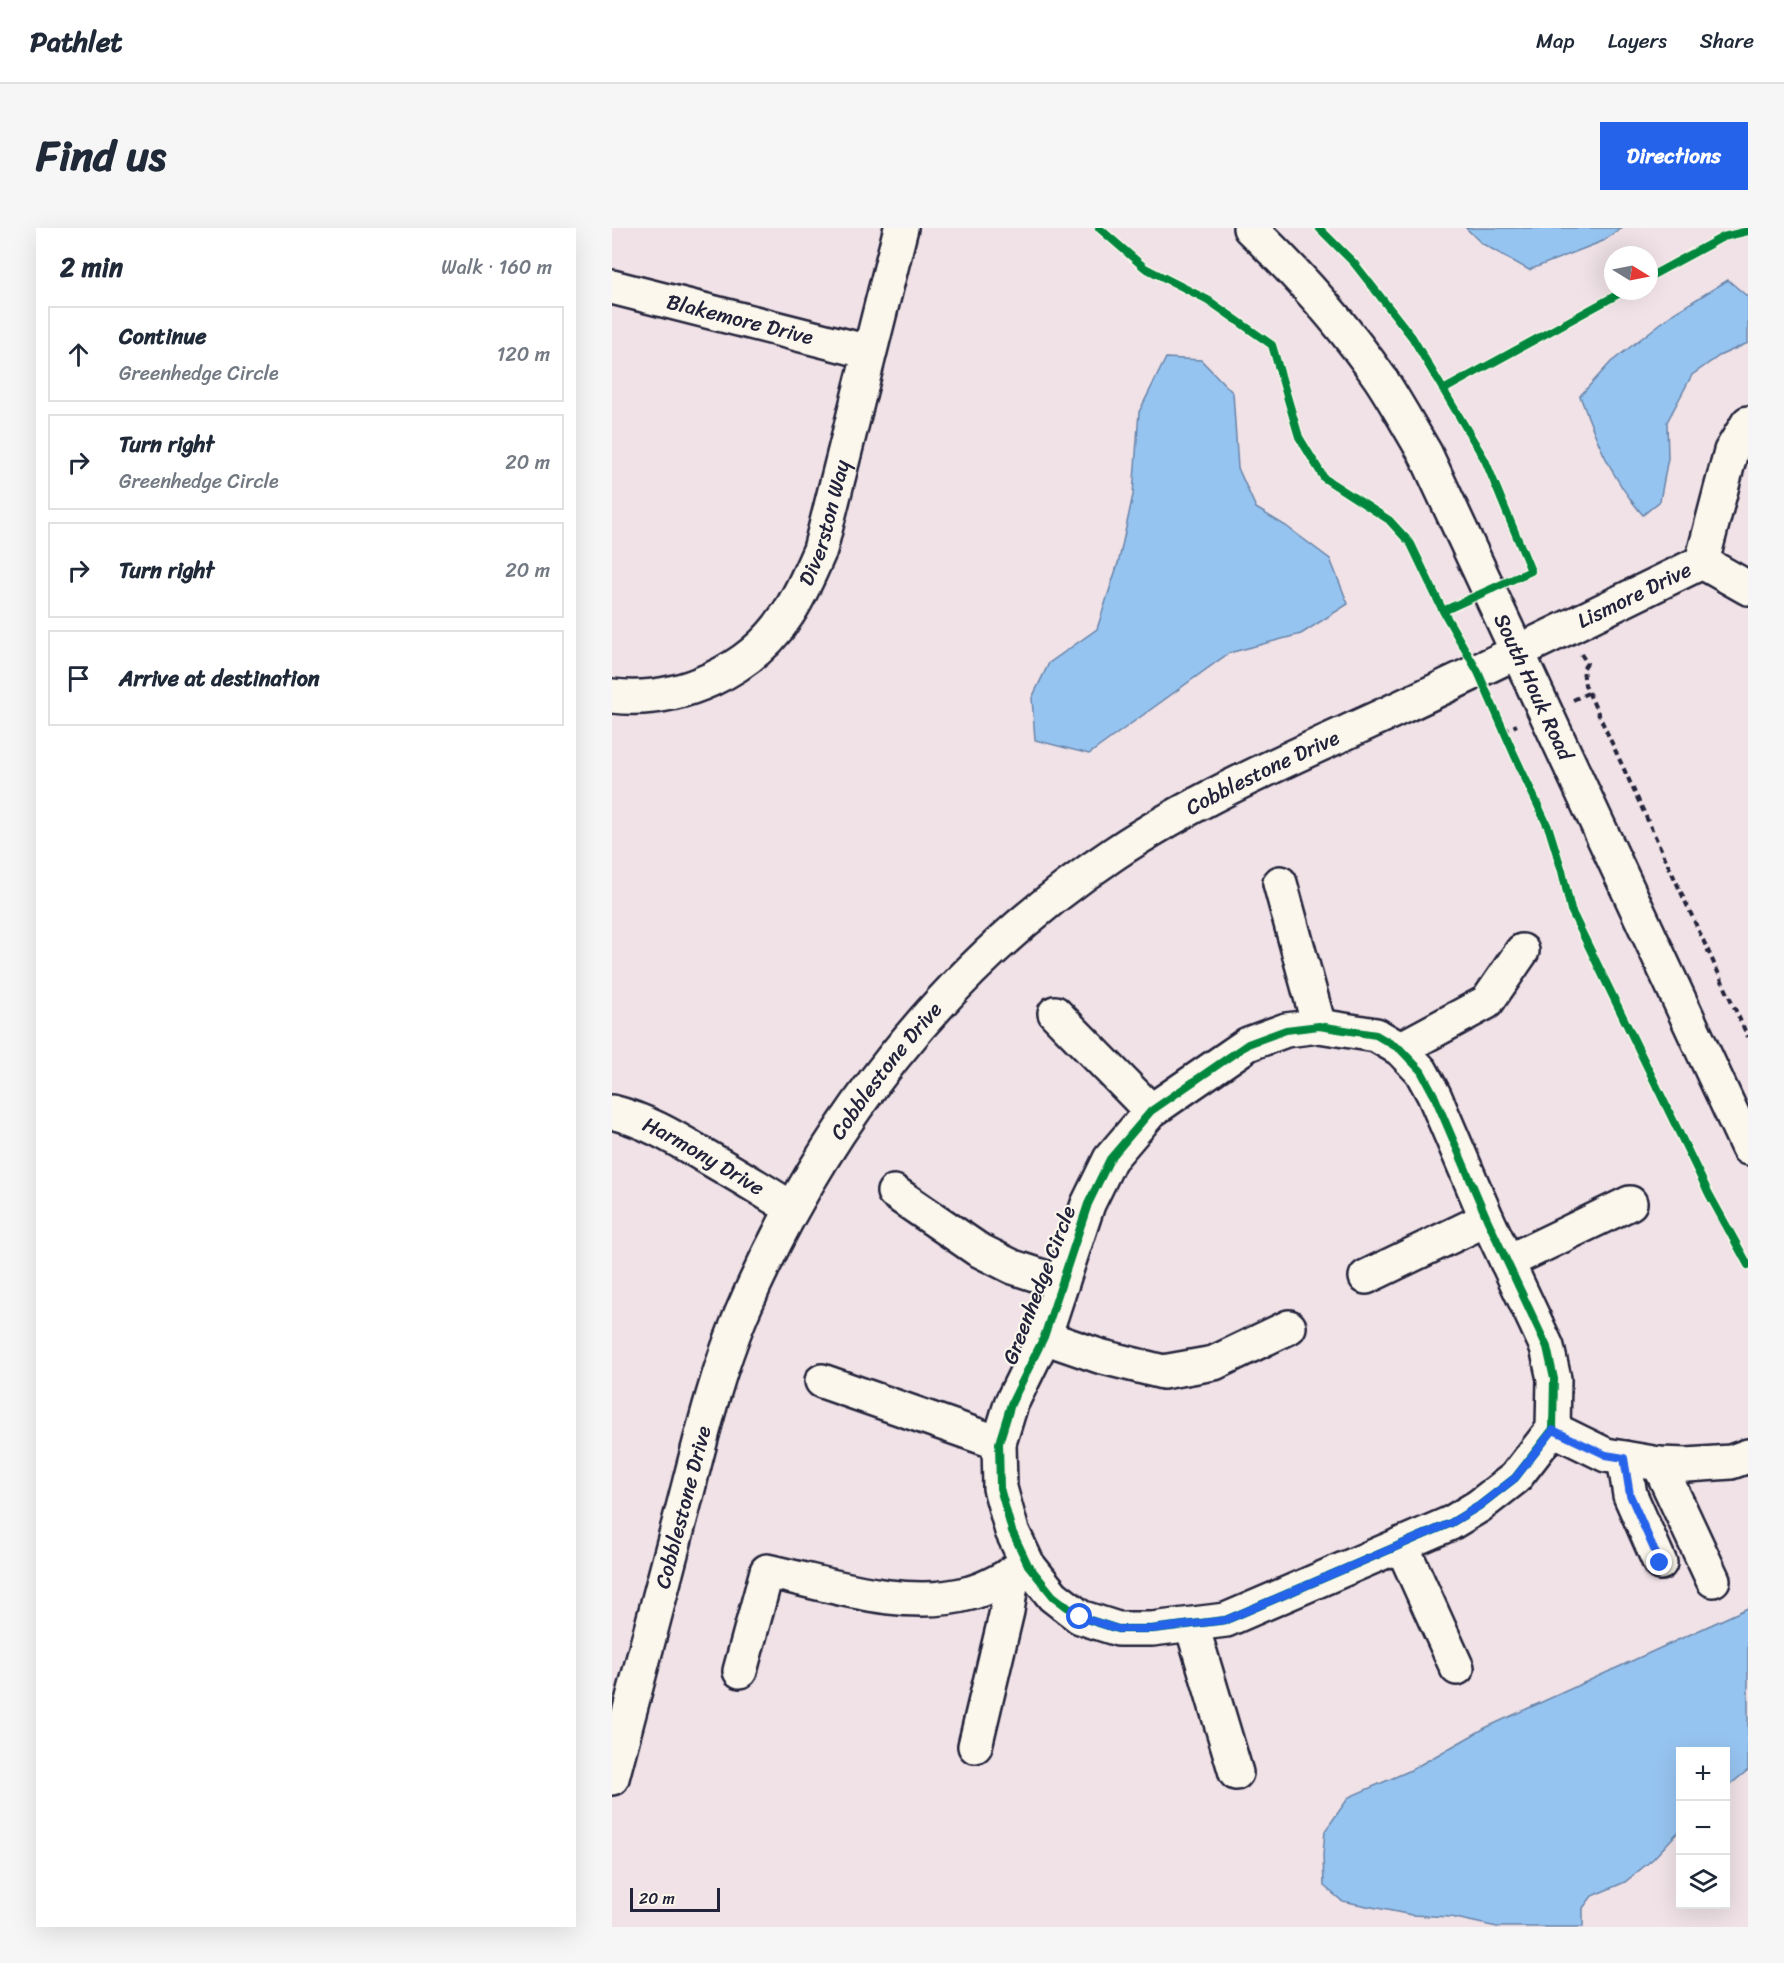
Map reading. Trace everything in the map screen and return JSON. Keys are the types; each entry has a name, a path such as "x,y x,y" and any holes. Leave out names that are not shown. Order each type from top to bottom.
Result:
{"street":[{"name":"Diverston Way","path":"612,696 628,698 663,695 702,684 731,670 761,646 786,617 806,583 820,550 901,228"},
{"name":"South Houk Road","path":"1250,228 1290,266 1337,320 1380,379 1425,453 1748,1148"},
{"name":"Blakemore Drive","path":"612,287 869,352"},
{"path":"1702,562 1731,451 1748,423"},
{"name":"Lismore Drive","path":"1518,653 1702,562 1748,588"},
{"name":"Cobblestone Drive","path":"612,1778 711,1402 739,1319 791,1208 826,1149 865,1092 919,1026 978,964 1044,906 1114,854 1190,808 1265,770 1518,653"},
{"path":"1280,883 1319,1026"},
{"path":"1400,1049 1487,1002 1522,951"},
{"path":"1055,1013 1151,1111"},
{"name":"Greenhedge Circle","path":"1319,1026 1376,1035 1400,1049 1420,1071 1434,1095 1487,1219 1547,1347 1554,1379 1553,1430 1515,1478 1479,1506 1451,1523 1226,1620 1192,1626 1118,1629 1080,1617 1020,1568 1000,1488 999,1443 1011,1404 1044,1337 1088,1204 1110,1159 1151,1111 1248,1044 1286,1030 1319,1026"},
{"name":"Harmony Drive","path":"612,1112 631,1117 663,1131 791,1208"},
{"path":"894,1192 977,1249 1013,1266 1062,1283"},
{"path":"1508,1262 1630,1203"},
{"path":"1366,1277 1487,1219"},
{"path":"1044,1337 1099,1356 1163,1372 1214,1364 1289,1328"},
{"path":"822,1381 999,1443"},
{"path":"1553,1430 1606,1455 1659,1464 1731,1462 1748,1456"},
{"path":"1624,1458 1630,1495 1660,1563"},
{"path":"1659,1464 1713,1580"},
{"path":"1401,1544 1457,1668"},
{"path":"740,1671 767,1571 877,1595 912,1600 948,1599 974,1593 1020,1568"},
{"path":"975,1746 1007,1611 1020,1568"},
{"path":"1192,1626 1236,1773"}],"path":[{"path":"1569,628 1587,663 1583,669 1585,685 1748,1037"},
{"path":"1499,721 1507,739"}],"water":[{"path":"1466,228 1622,228 1603,241 1529,270 1481,243"},
{"path":"1728,280 1748,297 1748,343 1719,356 1692,375 1667,422 1668,458 1660,501 1643,515 1622,488 1614,473 1580,396 1611,362 1674,313"},
{"path":"1166,358 1201,360 1233,393 1238,468 1256,508 1286,526 1330,559 1348,604 1301,634 1229,653 1089,754 1035,740 1032,698 1049,663 1097,629 1119,560 1133,495 1139,412"},
{"path":"1748,1608 1748,1770 1730,1785 1730,1747 1676,1747 1676,1834 1653,1859 1625,1882 1592,1896 1583,1908 1583,1927 1497,1927 1451,1917 1412,1915 1342,1901 1324,1886 1325,1831 1349,1797 1409,1771 1487,1727"}],"cycle path":[{"path":"1099,228 1145,268 1208,300 1272,345 1299,437 1324,478 1389,520 1411,544 1443,611 1478,672 1549,829 1571,910 1709,1194 1748,1265"},
{"path":"1319,228 1354,263 1412,337 1485,460 1531,571 1443,611"},
{"path":"1658,272 1723,237 1748,231"},
{"path":"1443,390 1608,300"},
{"path":"1319,1026 1376,1035 1400,1049 1421,1071 1434,1095 1487,1219 1547,1347 1554,1379 1553,1429 1515,1478 1479,1506 1451,1523 1226,1620 1152,1629 1118,1629 1080,1617 1053,1596 1028,1565 1012,1531 1000,1488 999,1443 1011,1404 1044,1337 1088,1204 1110,1159 1151,1111 1248,1044 1286,1030 1319,1026"}],"route":[{"path":"1080,1617 1118,1629 1192,1626 1226,1620 1451,1523 1479,1506 1515,1478 1553,1430 1606,1455 1624,1458 1630,1495 1660,1563"}]}
